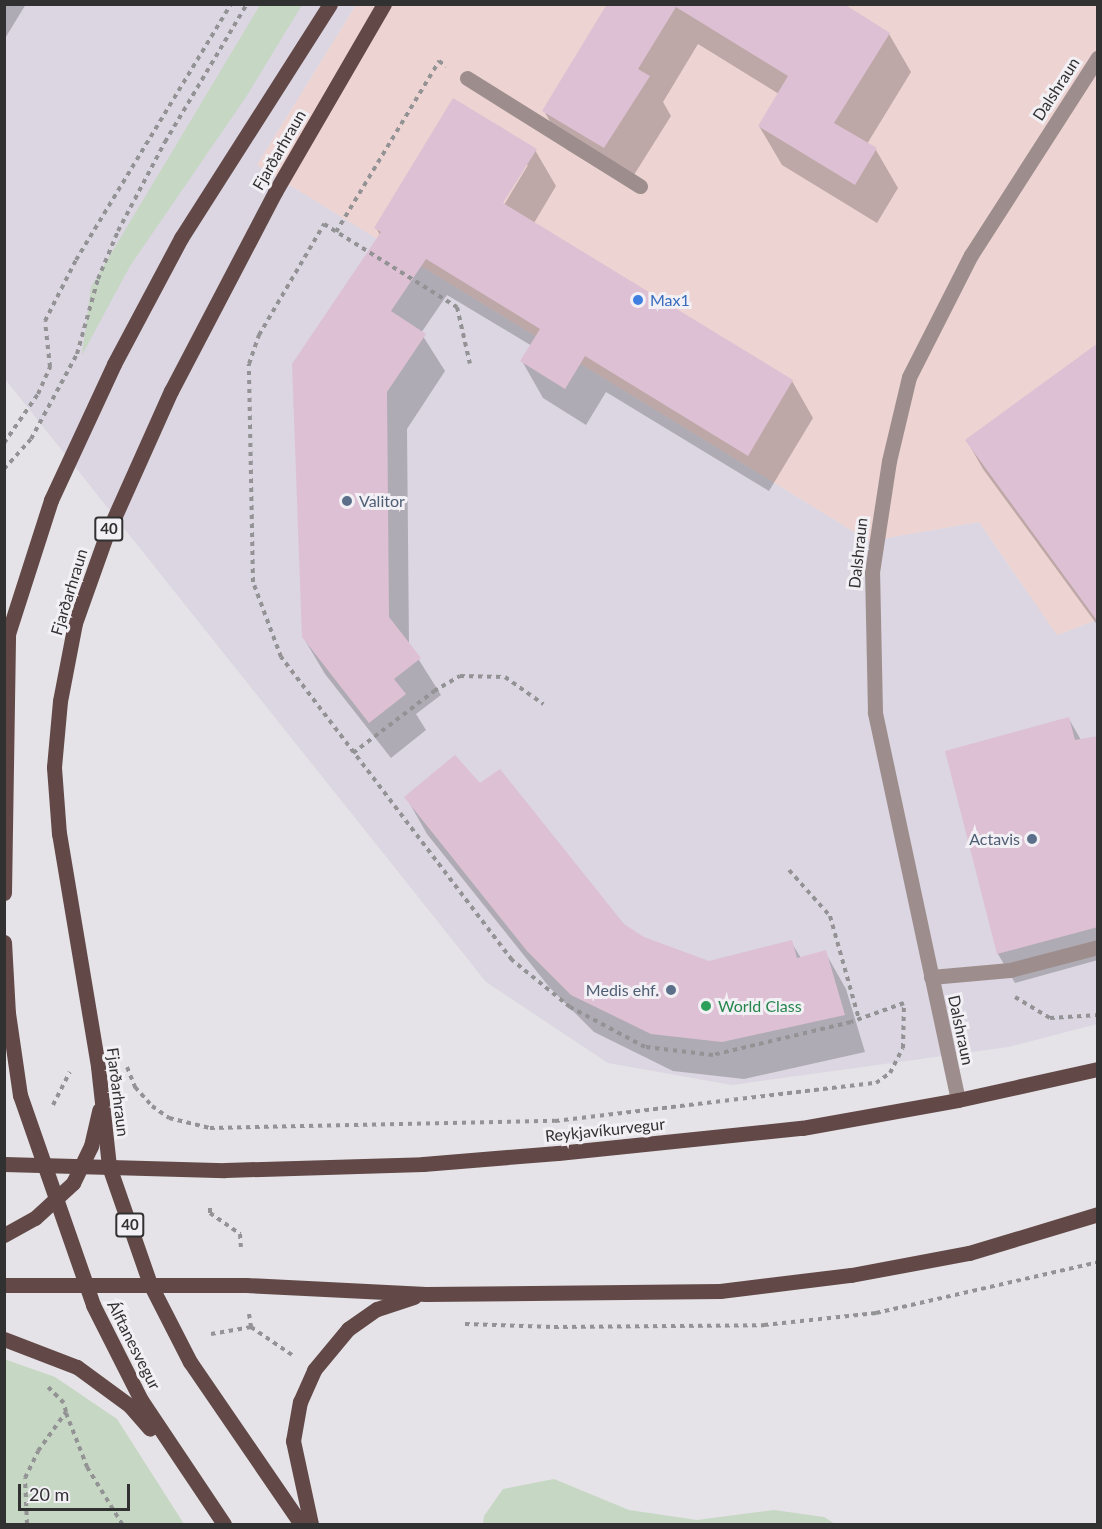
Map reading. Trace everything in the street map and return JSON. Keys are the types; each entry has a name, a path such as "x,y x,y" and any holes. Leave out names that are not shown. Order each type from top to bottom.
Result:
{"main road":[{"name":"Fjarðarhraun","path":"4,893 6,638 51,500 114,364 181,238 330,4"},
{"name":"Fjarðarhraun","path":"150,1284 110,1166 59,834 54,767 60,701 75,623 106,536 171,391 275,192 384,4"},
{"path":"4,942 8,1013 20,1095 44,1166"},
{"name":"Reykjavíkurvegur","path":"4,1164 225,1170 423,1164 802,1128 958,1100 1098,1068"},
{"path":"4,1235 56,1202 83,1166 92,1146 101,1096"},
{"name":"Álftanesvegur","path":"44,1166 108,1340 187,1471 224,1524"},
{"path":"4,1286 87,1287 150,1284 426,1294 720,1291 851,1275 969,1253 1098,1214"},
{"path":"150,1284 190,1362 301,1524"},
{"path":"311,1524 293,1441 300,1402 314,1370 348,1329 377,1309 426,1294"},
{"path":"4,1339 77,1367 130,1406 187,1471"}],"street":[{"name":"Dalshraun","path":"958,1100 875,712 872,572 889,461 909,377 971,255 1098,57"},
{"path":"467,78 640,186"},
{"path":"931,977 1010,970 1098,947"}],"path":[{"path":"4,443 19,426 50,367 45,321 76,260 231,4"},
{"path":"4,469 31,439 77,354 98,279 118,231 165,142 247,4"},
{"path":"336,232 439,61 467,78"},
{"path":"117,1064 126,1063 135,1087 169,1118 210,1128 555,1121 876,1083 890,1073 903,1048 904,1003 859,1019 713,1055 645,1047 570,1007 512,960 280,657 253,582 249,364 259,335 324,224 457,307 470,364"},
{"path":"353,753 434,691 460,676 505,677 543,704"},
{"path":"789,870 830,916 859,1019"},
{"path":"1007,992 1050,1018 1098,1016"},
{"path":"47,1108 56,1103 71,1070 78,1069"},
{"path":"210,1208 210,1214 240,1234 241,1247"},
{"path":"249,1314 250,1327"},
{"path":"211,1334 250,1327 300,1360"},
{"path":"64,1403 87,1467 122,1524"},
{"path":"27,1524 24,1478 38,1451 66,1412"}],"shaded area":[{"path":"5,5 356,5 257,165 869,541 979,522 1057,635 1097,620 1097,1024 1008,1047 732,1085 608,1063 486,982 5,379"},
{"path":"356,5 1097,5 1097,620 1057,635 979,522 869,541 257,165"}],"green space":[{"path":"260,5 302,5 246,97 130,266 82,355 91,287"},
{"path":"4,1359 55,1377 117,1419 184,1524 5,1524"},
{"path":"554,1479 629,1510 697,1520 774,1510 824,1517 835,1524 483,1524 484,1516 503,1489"}],"building":[{"path":"607,4 844,4 890,33 834,123 877,148 855,185 758,126 788,76 676,7 638,69 650,76 604,148 542,111"},
{"path":"453,98 537,149 503,203 793,380 748,456 585,356 565,389 520,361 540,329 426,259 391,311 426,334 387,392 389,617 421,658 394,679 406,694 369,723 302,637 292,364 381,232 374,228"},
{"path":"1098,343 1098,622 965,440"},
{"name":"Actavis","path":"1069,717 1075,740 1098,736 1098,927 997,954 945,751"},
{"path":"455,755 480,783 500,769 624,924 644,937 709,961 792,940 797,958 826,950 845,1015 722,1042 651,1034 571,995 527,951 404,797"}],"place":[{"name":"Max1","path":"638,300"},
{"name":"Valitor","path":"347,501"},
{"name":"Actavis","path":"1032,839"},
{"name":"Medis ehf.","path":"671,990"},
{"name":"World Class","path":"706,1006"}]}
